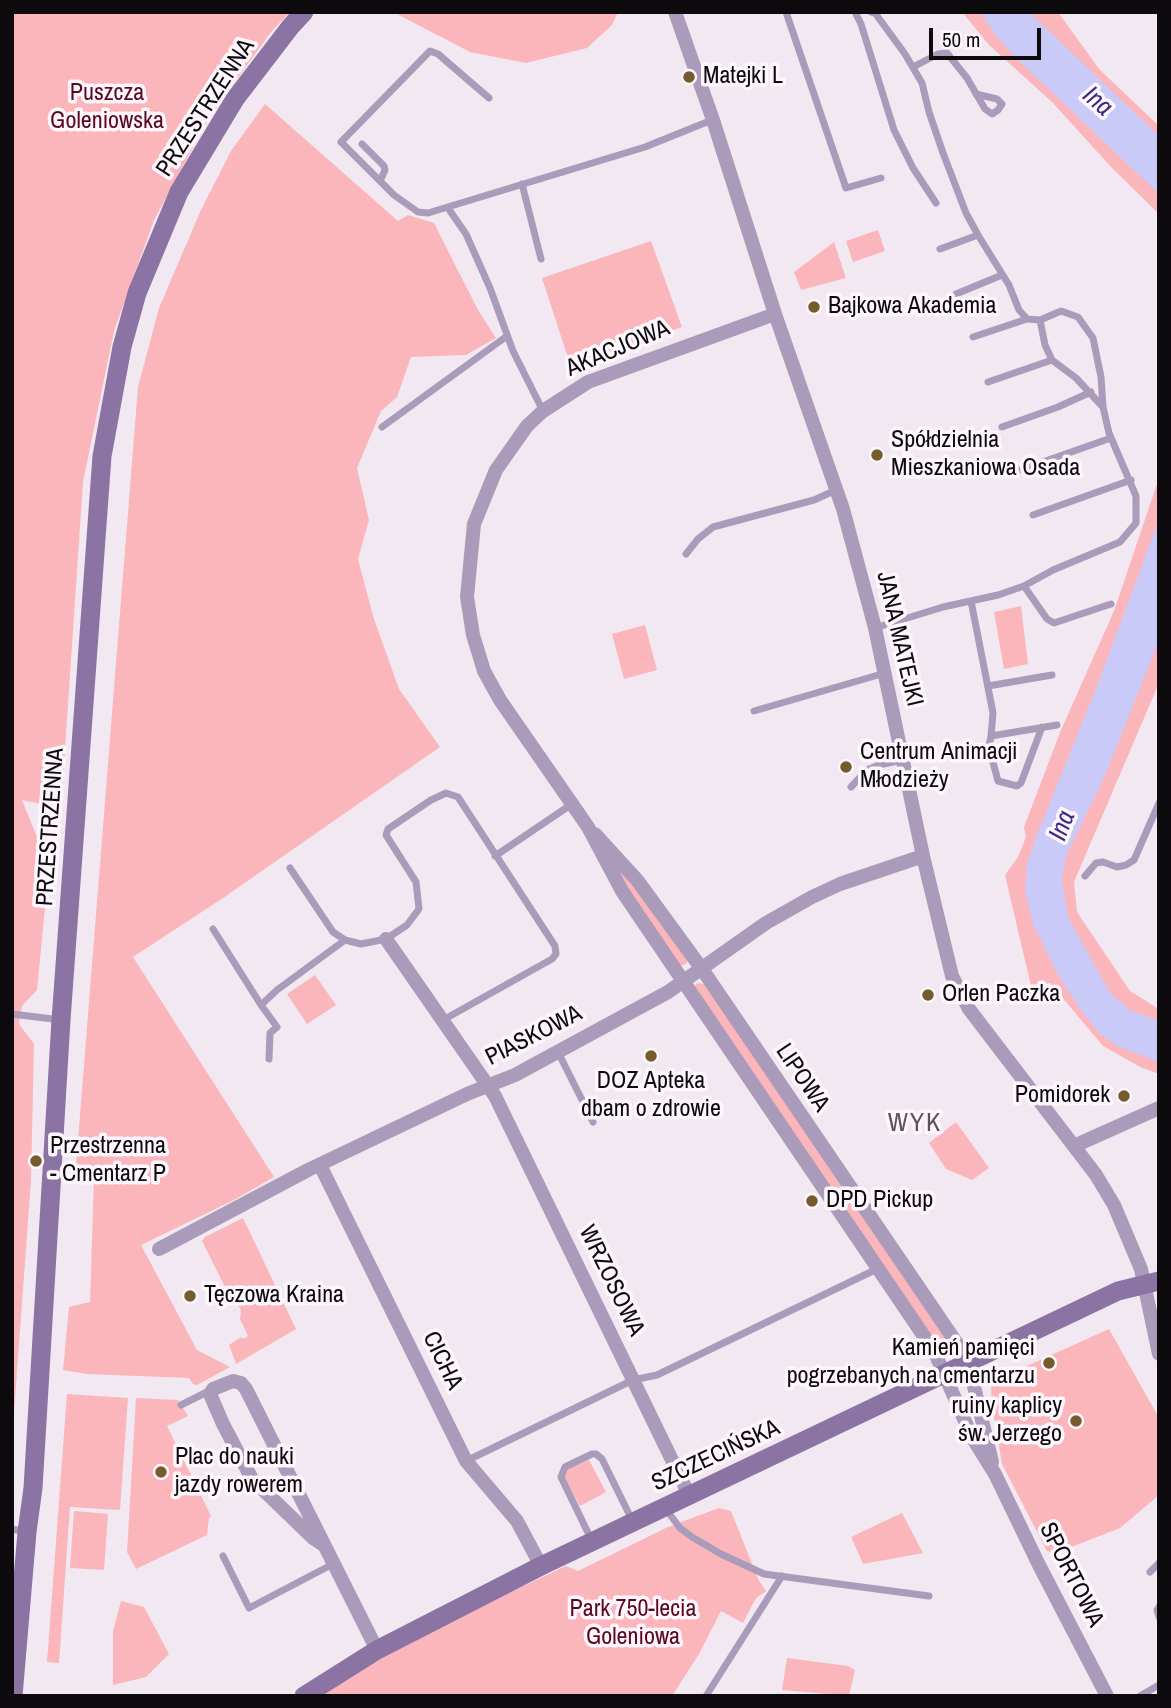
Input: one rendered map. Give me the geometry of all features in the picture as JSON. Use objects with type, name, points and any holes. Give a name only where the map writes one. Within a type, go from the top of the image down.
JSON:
[{"type":"street","name":"PRZESTRZENNA","points":[[13,1696],[20,1531],[33,1488],[61,1020],[102,456],[122,347],[137,293],[179,192],[235,99],[304,12]]},
{"type":"street","name":"JANA MATEJKI","points":[[675,12],[836,489],[875,628],[923,856],[952,976],[957,989],[976,1018],[1074,1146],[1114,1205],[1135,1253],[1152,1282],[1159,1354]]},
{"type":"street","name":"AKACJOWA","points":[[572,804],[500,700],[484,671],[473,635],[467,597],[474,524],[484,496],[496,470],[527,426],[543,411],[588,382],[775,314]]},
{"type":"street","name":"LIPOWA","points":[[572,804],[588,827],[622,891],[934,1351],[944,1374]]},
{"type":"street","name":"LIPOWA","points":[[588,827],[637,880],[702,970],[925,1296],[967,1363]]},
{"type":"street","name":"PIASKOWA","points":[[159,1249],[320,1165],[558,1052],[683,983],[766,923],[812,897],[840,884],[923,856]]},
{"type":"street","name":"WRZOSOWA","points":[[386,939],[474,1068],[489,1085],[690,1497]]},
{"type":"street","points":[[1074,1146],[1159,1108]]},
{"type":"street","name":"CICHA","points":[[320,1165],[466,1461],[517,1521],[541,1566]]},
{"type":"street","name":"SZCZECIŃSKA","points":[[304,1696],[377,1650],[541,1566],[1118,1291],[1152,1282]]},
{"type":"street","name":"SPORTOWA","points":[[967,1363],[995,1474]]},
{"type":"street","name":"SPORTOWA","points":[[944,1374],[972,1437],[995,1474],[1107,1696]]},
{"type":"street","points":[[325,1545],[313,1538],[252,1479],[223,1424],[210,1394],[213,1389],[233,1381],[246,1388],[325,1545],[377,1650]]},
{"type":"lane","points":[[855,12],[894,130],[913,168],[936,203]]},
{"type":"lane","points":[[789,13],[846,188],[881,178]]},
{"type":"lane","points":[[874,13],[922,83],[929,112],[966,213],[1009,285],[1019,310],[1027,319]]},
{"type":"lane","points":[[489,98],[434,52],[425,53],[341,142],[394,195],[418,212],[428,213],[645,147],[713,120]]},
{"type":"lane","points":[[913,67],[938,54],[947,53],[976,94]]},
{"type":"lane","points":[[362,144],[384,166],[380,181]]},
{"type":"lane","points":[[522,184],[541,259]]},
{"type":"lane","points":[[448,208],[466,234],[490,288],[507,336],[543,411]]},
{"type":"lane","points":[[940,249],[978,235]]},
{"type":"lane","points":[[956,294],[1002,275]]},
{"type":"lane","points":[[875,628],[943,607],[998,596],[1024,586],[1053,570],[1120,542],[1136,523],[1136,496],[1111,438],[1103,407],[1101,377],[1093,338],[1078,317],[1061,311],[1040,320],[1027,319],[973,337]]},
{"type":"lane","points":[[1040,320],[1045,345],[1052,360],[1091,392],[1103,407]]},
{"type":"lane","points":[[382,427],[507,336]]},
{"type":"lane","points":[[988,382],[1052,360]]},
{"type":"lane","points":[[1002,426],[1058,407],[1091,392]]},
{"type":"lane","points":[[1017,471],[1111,438]]},
{"type":"lane","points":[[1033,515],[1131,480]]},
{"type":"lane","points":[[686,554],[698,539],[713,527],[814,500],[836,489]]},
{"type":"lane","points":[[1024,586],[1047,619],[1055,623],[1111,604]]},
{"type":"lane","points":[[971,601],[993,713],[989,747],[998,781],[1017,786],[1021,783],[1042,727]]},
{"type":"lane","points":[[754,711],[884,673]]},
{"type":"lane","points":[[988,685],[1052,675]]},
{"type":"lane","points":[[991,736],[1057,725]]},
{"type":"lane","points":[[851,787],[867,770],[902,760]]},
{"type":"lane","points":[[290,868],[333,932],[345,940],[361,944],[386,939],[407,925],[419,909],[416,882],[386,835],[388,829],[446,793],[458,797],[555,946],[556,954],[552,959],[443,1020]]},
{"type":"lane","points":[[1085,876],[1096,863],[1102,862],[1116,867],[1134,860],[1159,803]]},
{"type":"lane","points":[[495,856],[572,804]]},
{"type":"lane","points":[[213,929],[276,1027],[270,1033],[270,1059]]},
{"type":"lane","points":[[261,1005],[345,940]]},
{"type":"lane","points":[[12,1014],[61,1020]]},
{"type":"lane","points":[[558,1052],[593,1122]]},
{"type":"lane","points":[[466,1461],[634,1380],[657,1375],[878,1268]]},
{"type":"lane","points":[[181,1405],[213,1389]]},
{"type":"lane","points":[[593,1542],[561,1477],[565,1467],[592,1454],[602,1459],[633,1523]]},
{"type":"lane","points":[[665,1508],[680,1528],[721,1554],[764,1574],[929,1596]]},
{"type":"lane","points":[[223,1556],[249,1608],[334,1563]]},
{"type":"lane","points":[[1150,1572],[1159,1563]]},
{"type":"lane","points":[[708,1696],[782,1576]]},
{"type":"lane","points":[[1159,1606],[1159,1617]]},
{"type":"lane","points":[[1140,1696],[1159,1685]]},
{"type":"green space","name":"Puszcza Goleniowska","points":[[12,12],[290,12],[271,32],[209,118],[154,220],[114,331],[83,482],[61,808],[22,800],[49,867],[37,990],[22,1006],[19,1024],[34,1044],[31,1180],[12,1440]]},
{"type":"green space","points":[[393,12],[618,12],[612,25],[587,48],[526,63],[470,52]]},
{"type":"green space","points":[[962,12],[1058,12],[1099,69],[1159,126],[1159,214],[1111,167],[1052,102],[989,45]]},
{"type":"green space","points":[[265,104],[398,221],[408,215],[434,223],[478,310],[496,338],[466,355],[411,357],[397,397],[381,411],[357,468],[369,520],[358,559],[373,616],[399,689],[440,747],[223,898],[133,957],[274,1177],[234,1200],[141,1245],[197,1350],[230,1367],[197,1385],[189,1378],[87,1374],[63,1370],[69,1307],[90,1302],[94,1178],[75,1178],[138,387],[159,308],[201,210],[231,151]]},
{"type":"green space","points":[[878,230],[885,251],[853,262],[846,241]]},
{"type":"green space","points":[[651,241],[682,327],[571,367],[542,278]]},
{"type":"green space","points":[[834,242],[846,278],[801,290],[794,272]]},
{"type":"green space","points":[[1159,478],[1159,683],[1074,882],[1077,912],[1130,991],[1159,1009],[1159,1074],[1140,1067],[1103,1046],[1050,983],[1031,986],[1005,875],[1018,857],[1026,837],[1024,827],[1061,730],[1114,611]]},
{"type":"green space","points":[[1021,606],[1028,664],[1004,669],[994,612]]},
{"type":"green space","points":[[645,625],[657,670],[624,679],[612,634]]},
{"type":"green space","points":[[616,861],[688,960],[686,964],[680,966],[611,867]]},
{"type":"green space","points":[[315,975],[336,1005],[307,1024],[287,994]]},
{"type":"green space","points":[[697,983],[705,984],[951,1342],[937,1349],[694,988]]},
{"type":"green space","points":[[956,1122],[989,1168],[972,1180],[946,1169],[929,1143]]},
{"type":"green space","points":[[243,1218],[296,1329],[236,1364],[229,1345],[248,1336],[231,1288],[224,1285],[202,1241]]},
{"type":"green space","points":[[1109,1329],[1159,1418],[1159,1495],[1120,1528],[1056,1553],[1047,1551],[1002,1464],[991,1385],[998,1379]]},
{"type":"green space","points":[[67,1394],[128,1398],[120,1510],[70,1507],[59,1663],[47,1662]]},
{"type":"green space","name":"Plac do nauki jazdy rowerem","points":[[136,1398],[178,1400],[188,1416],[167,1426],[211,1516],[207,1535],[136,1569],[127,1552]]},
{"type":"green space","points":[[589,1460],[606,1492],[580,1506],[564,1477],[568,1469]]},
{"type":"green space","name":"Park 750-lecia Goleniowa","points":[[719,1508],[731,1511],[758,1579],[766,1591],[756,1598],[743,1623],[721,1611],[699,1654],[672,1696],[314,1696],[371,1658],[566,1566],[578,1571],[668,1527]]},
{"type":"green space","points":[[74,1511],[108,1514],[104,1570],[70,1568]]},
{"type":"green space","points":[[902,1513],[923,1553],[863,1564],[851,1537]]},
{"type":"green space","points":[[121,1601],[144,1607],[169,1654],[146,1677],[113,1685],[113,1631]]},
{"type":"green space","points":[[787,1658],[848,1666],[855,1670],[849,1696],[782,1690]]},
{"type":"water","name":"Ina","points":[[981,12],[1029,12],[1159,136],[1159,194],[1015,57],[993,32]]},
{"type":"water","name":"Ina","points":[[1159,520],[1159,640],[1104,778],[1066,856],[1062,880],[1068,917],[1110,993],[1130,1010],[1159,1021],[1159,1062],[1117,1046],[1099,1033],[1080,1009],[1058,975],[1033,924],[1025,890],[1027,863],[1038,832],[1094,694]]},
{"type":"place","name":"Matejki L","points":[[689,77]]},
{"type":"place","name":"Bajkowa Akademia","points":[[814,307]]},
{"type":"place","name":"Spółdzielnia Mieszkaniowa Osada","points":[[877,455]]},
{"type":"place","name":"Centrum Animacji Młodzieży","points":[[846,767]]},
{"type":"place","name":"Orlen Paczka","points":[[928,995]]},
{"type":"place","name":"DOZ Apteka dbam o zdrowie","points":[[651,1056]]},
{"type":"place","name":"Pomidorek","points":[[1124,1096]]},
{"type":"place","name":"Przestrzenna - Cmentarz P","points":[[36,1161]]},
{"type":"place","name":"DPD Pickup","points":[[812,1201]]},
{"type":"place","name":"Tęczowa Kraina","points":[[190,1296]]},
{"type":"place","name":"Kamień pamięci pogrzebanych na cmentarzu","points":[[1049,1363]]},
{"type":"place","name":"ruiny kaplicy św. Jerzego","points":[[1076,1421]]},
{"type":"place","name":"Plac do nauki jazdy rowerem","points":[[161,1472]]},
{"type":"district","name":"WYK","points":[[915,1124]]}]
